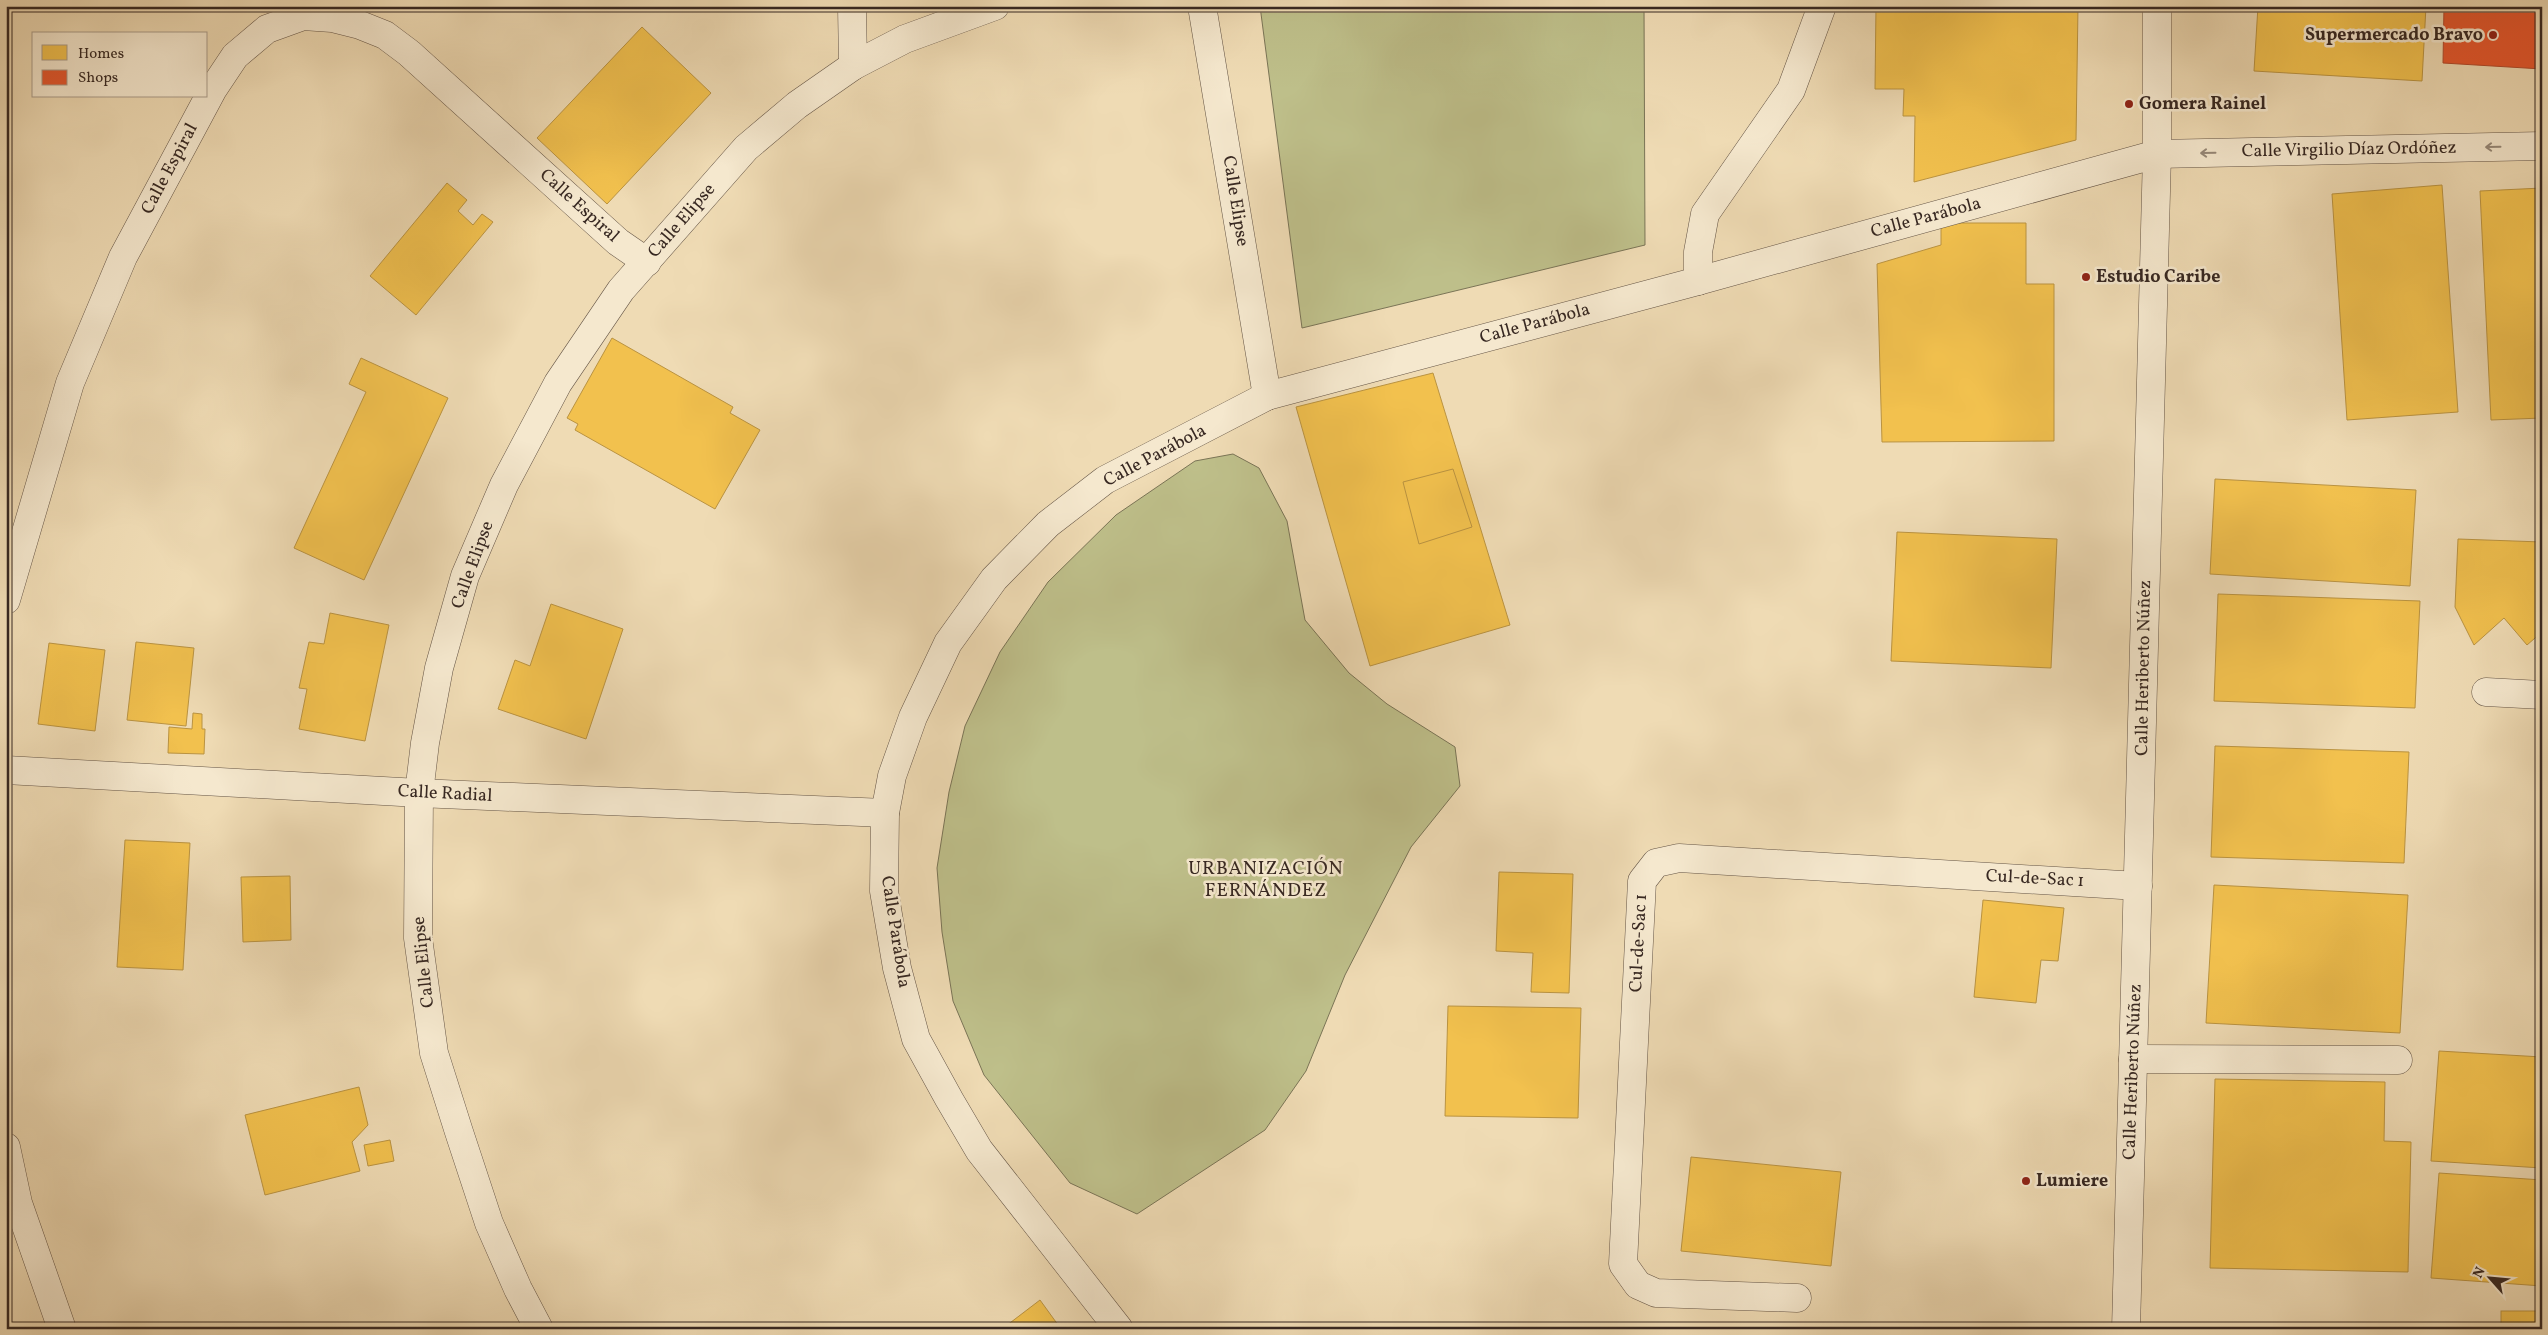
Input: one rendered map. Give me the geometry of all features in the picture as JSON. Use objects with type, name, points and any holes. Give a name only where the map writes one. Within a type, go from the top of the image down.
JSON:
[{"type":"street","points":[[852,6],[853,66]]},
{"type":"street","name":"Calle Elipse","points":[[539,1329],[518,1289],[489,1223],[434,1053],[418,938],[420,793],[425,743],[439,668],[469,567],[504,485],[558,383],[621,290],[746,148],[797,105],[853,66],[905,39],[995,6]]},
{"type":"street","name":"Calle Elipse","points":[[1202,6],[1267,396]]},
{"type":"street","points":[[1698,281],[1698,252],[1705,214],[1791,90],[1822,6]]},
{"type":"street","name":"Calle Heriberto Núñez","points":[[2126,1329],[2157,154],[2157,6]]},
{"type":"street","name":"Calle Espiral","points":[[6,600],[70,383],[123,257],[213,89],[235,56],[268,29],[303,16],[346,20],[386,35],[409,53],[618,242],[647,262]]},
{"type":"street","name":"Calle Virgilio Díaz Ordóñez","points":[[2157,154],[2542,146]]},
{"type":"street","name":"Calle Parábola","points":[[1119,1329],[979,1150],[916,1039],[898,968],[884,891],[885,814],[892,776],[913,717],[948,643],[994,580],[1048,524],[1105,480],[1267,396],[1698,281],[2157,154]]},
{"type":"street","points":[[2486,692],[2542,695]]},
{"type":"street","name":"Calle Radial","points":[[6,770],[420,793],[885,814]]},
{"type":"street","name":"Cul-de-Sac 1","points":[[1797,1298],[1656,1293],[1638,1285],[1623,1264],[1642,881],[1656,863],[1678,858],[2138,886]]},
{"type":"street","points":[[2133,1059],[2398,1060]]},
{"type":"street","points":[[6,1146],[18,1203],[62,1329]]},
{"type":"green space","points":[[1260,6],[1644,6],[1645,245],[1302,328]]},
{"type":"green space","points":[[1233,454],[1259,468],[1287,521],[1305,620],[1349,673],[1387,704],[1455,747],[1460,786],[1411,847],[1345,975],[1306,1071],[1265,1130],[1137,1214],[1070,1183],[984,1075],[953,1001],[942,932],[937,868],[949,792],[965,726],[1000,652],[1048,582],[1116,515],[1195,461]]},
{"type":"building: Homes","points":[[1876,6],[2078,6],[2076,140],[1914,182],[1915,116],[1903,116],[1904,89],[1875,89]]},
{"type":"building: Homes","points":[[2258,6],[2426,6],[2422,81],[2254,71]]},
{"type":"building: Homes","points":[[642,27],[711,93],[607,204],[537,138]]},
{"type":"building: Homes","points":[[447,183],[467,200],[458,211],[473,225],[482,214],[493,222],[416,315],[370,276]]},
{"type":"building: Homes","points":[[2442,185],[2458,412],[2347,420],[2332,194]]},
{"type":"building: Homes","points":[[2542,188],[2542,418],[2491,420],[2480,191]]},
{"type":"building: Homes","points":[[1941,223],[2026,223],[2026,284],[2054,284],[2054,441],[1882,442],[1877,264],[1941,245]]},
{"type":"building: Homes","points":[[612,338],[733,407],[730,413],[760,430],[715,509],[575,430],[578,424],[567,418]]},
{"type":"building: Homes","points":[[361,358],[448,398],[364,580],[294,548],[366,392],[349,384]]},
{"type":"building: Homes","points":[[1433,373],[1510,625],[1370,666],[1296,407]]},
{"type":"building: Homes","points":[[1453,469],[1472,527],[1419,544],[1403,482]]},
{"type":"building: Homes","points":[[2215,479],[2416,490],[2410,586],[2210,574]]},
{"type":"building: Homes","points":[[1897,532],[2057,539],[2051,668],[1891,661]]},
{"type":"building: Homes","points":[[2458,539],[2542,542],[2542,632],[2527,645],[2504,618],[2474,645],[2455,607]]},
{"type":"building: Homes","points":[[2218,594],[2420,601],[2415,708],[2214,701]]},
{"type":"building: Homes","points":[[551,604],[623,629],[586,739],[498,709],[515,660],[530,666]]},
{"type":"building: Homes","points":[[330,613],[389,625],[365,741],[299,729],[307,689],[299,688],[309,642],[324,644]]},
{"type":"building: Homes","points":[[136,642],[194,648],[186,726],[127,720]]},
{"type":"building: Homes","points":[[49,643],[105,650],[95,731],[38,724]]},
{"type":"building: Homes","points":[[193,713],[202,714],[202,729],[205,729],[204,754],[168,753],[169,727],[192,729]]},
{"type":"building: Homes","points":[[2215,746],[2409,752],[2404,863],[2211,857]]},
{"type":"building: Homes","points":[[125,840],[190,843],[183,970],[117,967]]},
{"type":"building: Homes","points":[[1499,872],[1573,874],[1569,993],[1531,992],[1533,953],[1496,951]]},
{"type":"building: Homes","points":[[290,876],[291,940],[243,942],[241,877]]},
{"type":"building: Homes","points":[[2214,885],[2408,895],[2400,1033],[2206,1023]]},
{"type":"building: Homes","points":[[1983,900],[2064,908],[2058,961],[2041,960],[2036,1003],[1974,997]]},
{"type":"building: Homes","points":[[1448,1006],[1581,1008],[1578,1118],[1445,1116]]},
{"type":"building: Homes","points":[[2439,1051],[2542,1057],[2542,1168],[2431,1161]]},
{"type":"building: Homes","points":[[2215,1079],[2385,1082],[2384,1141],[2411,1142],[2408,1272],[2210,1268]]},
{"type":"building: Homes","points":[[359,1087],[368,1125],[352,1142],[360,1171],[265,1195],[245,1115]]},
{"type":"building: Homes","points":[[390,1140],[394,1161],[368,1166],[364,1145]]},
{"type":"building: Homes","points":[[1691,1157],[1841,1172],[1831,1266],[1681,1251]]},
{"type":"building: Homes","points":[[2439,1173],[2542,1180],[2542,1286],[2431,1278]]},
{"type":"building: Homes","points":[[1040,1300],[1061,1329],[1002,1329]]},
{"type":"building: Homes","points":[[2501,1311],[2542,1311],[2542,1329],[2501,1329]]},
{"type":"building: Shops","name":"Supermercado Bravo","points":[[2444,6],[2542,6],[2542,69],[2443,63]]},
{"type":"place","name":"Supermercado Bravo","points":[[2493,35]]},
{"type":"place","name":"Gomera Rainel","points":[[2129,104]]},
{"type":"place","name":"Estudio Caribe","points":[[2086,277]]},
{"type":"place","name":"Lumiere","points":[[2026,1181]]},
{"type":"district","name":"URBANIZACIÓN FERNÁNDEZ","points":[[1266,880]]}]
